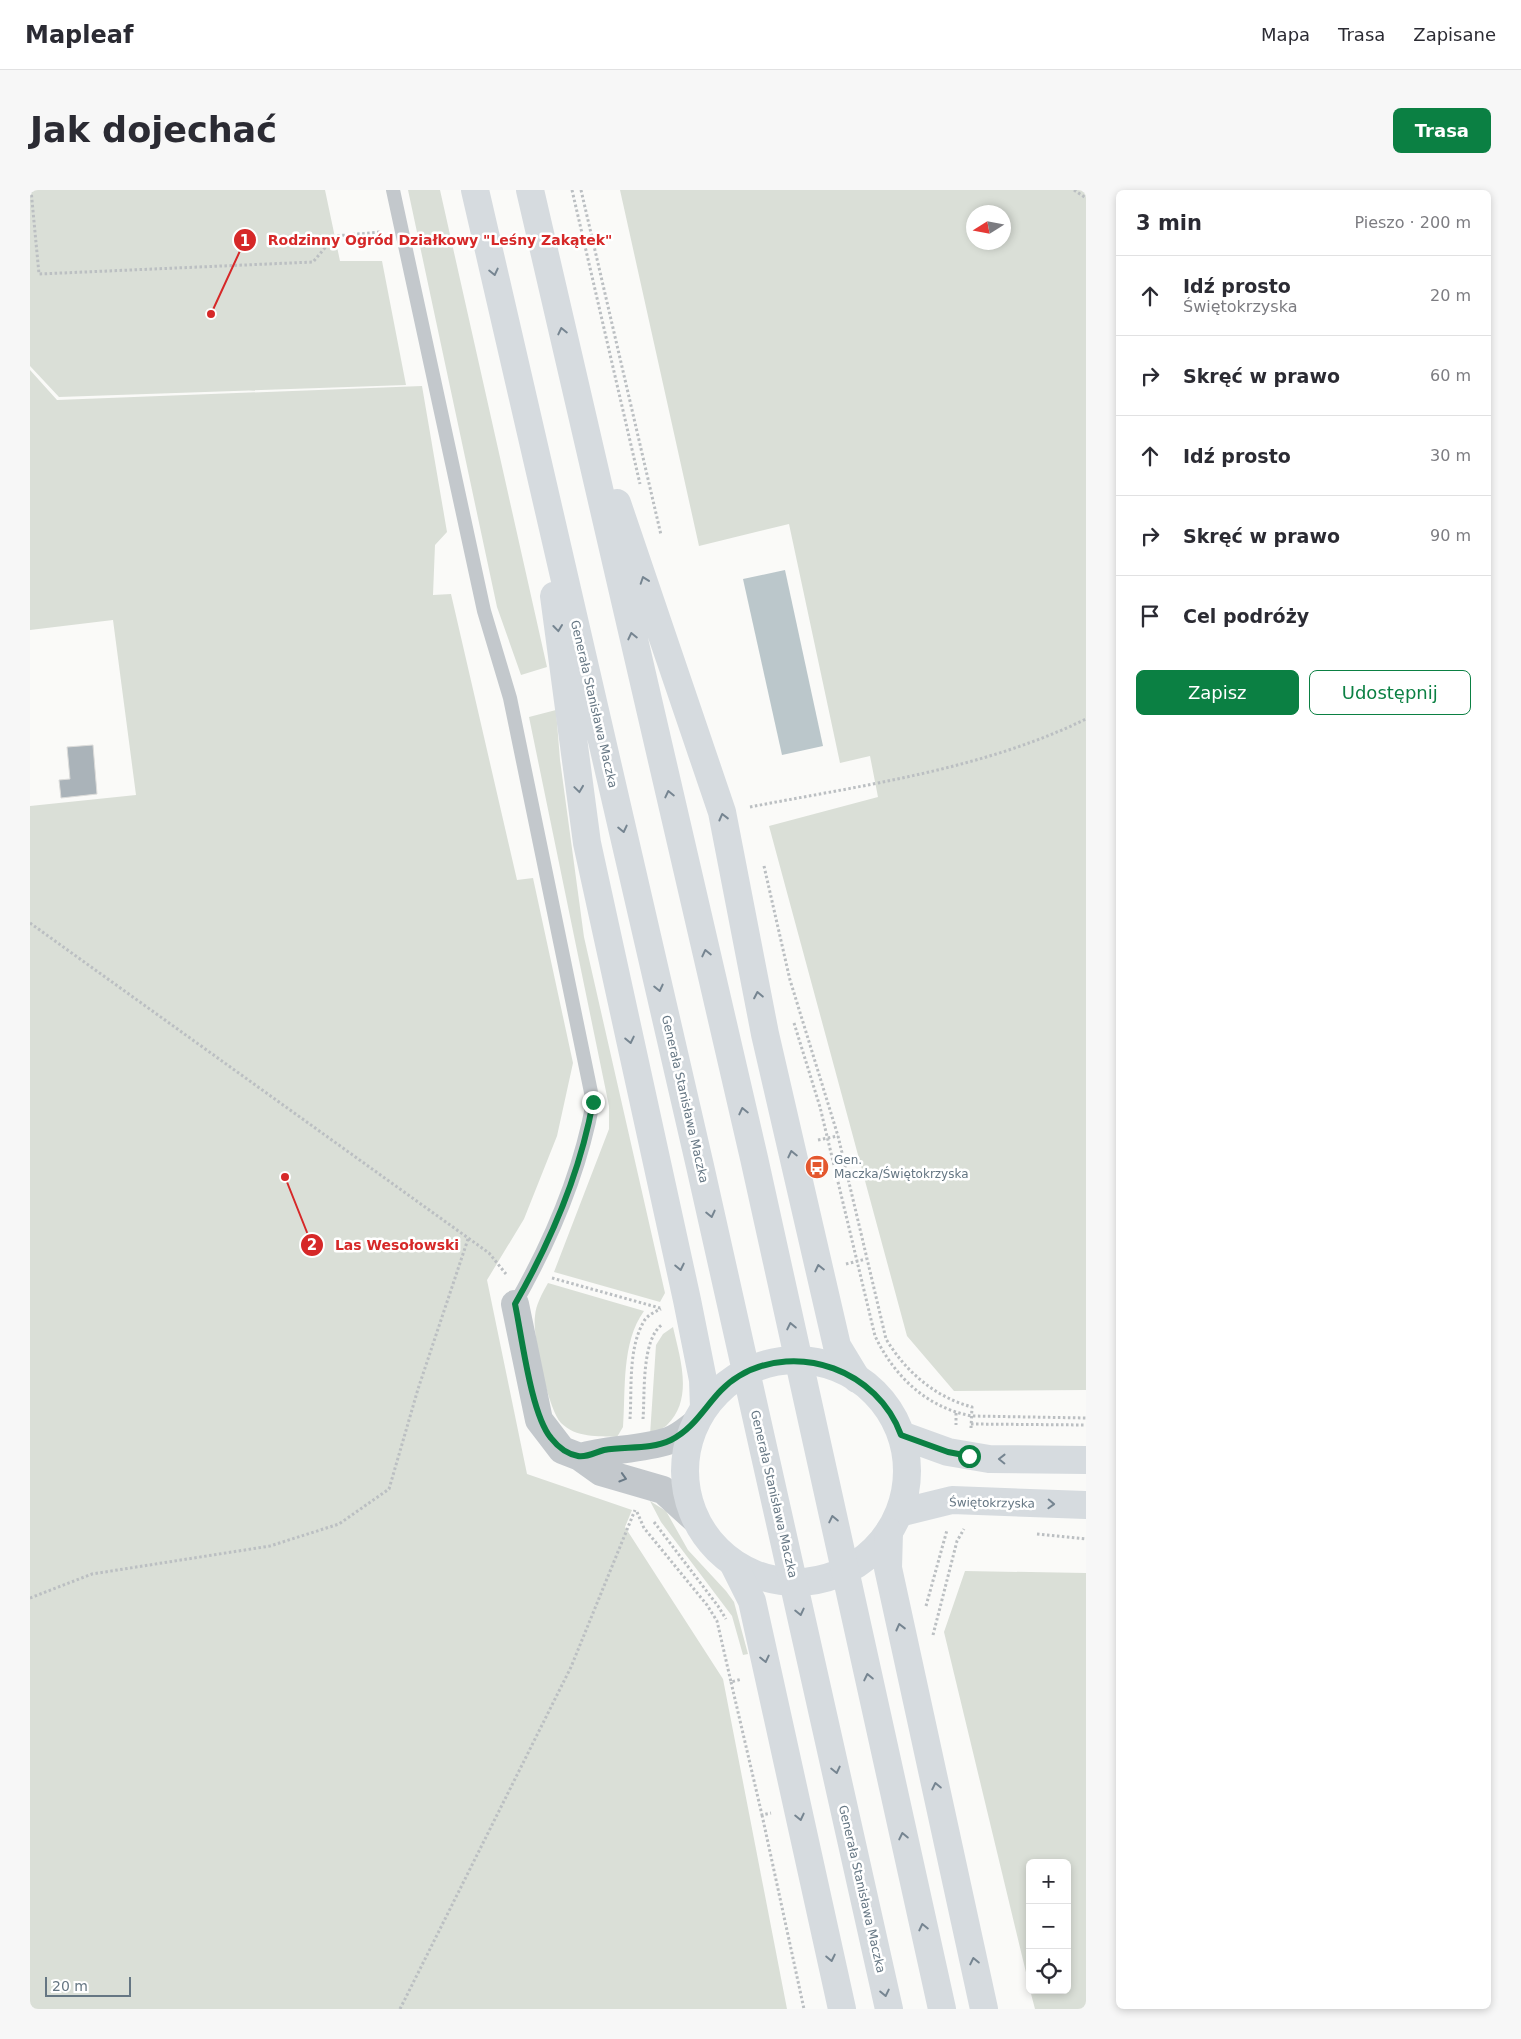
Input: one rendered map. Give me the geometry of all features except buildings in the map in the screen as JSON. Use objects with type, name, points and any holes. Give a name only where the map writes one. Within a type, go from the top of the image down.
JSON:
[{"type":"main road","name":"Generała Stanisława Maczka","points":[[475,190],[700,1166],[889,2009]]},
{"type":"main road","points":[[530,190],[572,379],[754,1158],[942,2009]]},
{"type":"main road","points":[[572,379],[652,601],[722,812],[765,1034],[837,1346],[857,1379]]},
{"type":"main road","points":[[534,440],[587,843],[703,1380],[700,1416]]},
{"type":"main road","points":[[894,1523],[879,1545],[858,1564],[817,1581],[795,1583],[764,1578],[733,1563],[710,1542],[695,1519],[686,1491],[687,1449],[700,1416],[718,1392],[740,1376],[771,1363],[793,1360],[816,1362],[835,1368],[857,1379],[883,1402],[897,1423],[901,1435],[906,1471],[904,1496],[894,1523],[888,1568],[984,2009]]},
{"type":"main road","points":[[901,1435],[948,1452],[989,1459],[1086,1460]]},
{"type":"main road","name":"Świętokrzyska","points":[[894,1523],[952,1500],[1086,1505]]},
{"type":"main road","points":[[733,1563],[752,1601],[842,2009]]},
{"type":"street","points":[[515,1304],[539,1420],[562,1450],[580,1457],[601,1472],[663,1490],[695,1519]]},
{"type":"street","points":[[580,1457],[605,1450],[641,1448],[670,1440],[700,1416]]},
{"type":"lane","points":[[393,190],[484,611],[510,698],[593,1102],[588,1130],[551,1238],[515,1304]]},
{"type":"path","points":[[31,190],[39,274],[313,262],[334,236],[402,230]]},
{"type":"path","points":[[1074,190],[1086,198]]},
{"type":"path","points":[[722,812],[926,773],[1022,746],[1086,719]]},
{"type":"path","points":[[30,923],[489,1253],[500,1264],[508,1278],[515,1304]]},
{"type":"path","points":[[820,1106],[875,1336],[890,1363],[931,1403],[956,1413],[972,1416],[1086,1418]]},
{"type":"path","points":[[811,1141],[838,1136]]},
{"type":"path","points":[[30,1598],[92,1574],[270,1546],[338,1524],[389,1489],[418,1389],[468,1239]]},
{"type":"path","points":[[533,1273],[663,1308]]},
{"type":"path","points":[[971,1424],[1086,1425]]},
{"type":"path","points":[[400,2009],[571,1666],[636,1509]]},
{"type":"path","points":[[762,1816],[804,2009]]},
{"type":"shaded area","points":[[30,190],[325,190],[340,261],[382,261],[406,385],[59,397],[30,366]]},
{"type":"shaded area","points":[[408,190],[440,190],[547,667],[521,675],[497,607]]},
{"type":"shaded area","points":[[620,190],[1086,190],[1086,1390],[954,1391],[907,1336],[769,826],[878,797],[870,756],[840,763],[789,524],[699,546]]},
{"type":"shaded area","points":[[30,370],[57,400],[422,386],[447,532],[435,545],[433,595],[451,594],[517,880],[533,878],[573,1063],[557,1136],[524,1219],[487,1280],[527,1474],[632,1510],[625,1527],[723,1679],[787,2009],[30,2009],[30,806],[136,795],[113,620],[30,630]]},
{"type":"shaded area","points":[[785,570],[823,746],[782,755],[743,579]]},
{"type":"shaded area","points":[[556,710],[560,760],[584,937],[665,1293],[660,1302],[554,1272],[609,1129],[609,1106],[529,717]]},
{"type":"shaded area","points":[[548,1283],[644,1311],[631,1337],[626,1367],[623,1427],[617,1437],[580,1434],[567,1428],[556,1415],[546,1388],[538,1355],[535,1325],[537,1307]]},
{"type":"shaded area","points":[[673,1327],[679,1352],[683,1391],[675,1415],[667,1425],[650,1435],[656,1345],[663,1334]]},
{"type":"shaded area","points":[[650,1501],[666,1511],[688,1550],[734,1602],[748,1654],[743,1655],[732,1616],[661,1522]]},
{"type":"shaded area","points":[[965,1571],[1086,1573],[1086,2009],[1035,2009],[1031,1994],[1071,1994],[1071,1859],[1026,1859],[1026,1972],[944,1632]]},
{"type":"place","name":"Rodzinny Ogród Działkowy \"Leśny Zakątek\"","points":[[211,314]]},
{"type":"place","name":"Gen. Maczka/Świętokrzyska","points":[[817,1167]]},
{"type":"place","name":"Las Wesołowski","points":[[285,1177]]},
{"type":"route","points":[[593,1102],[588,1130],[551,1238],[515,1304],[539,1420],[562,1450],[580,1457],[605,1450],[641,1448],[670,1440],[695,1424],[704,1408],[718,1392],[740,1376],[771,1363],[793,1360],[816,1362],[835,1368],[857,1379],[883,1402],[897,1423],[901,1435],[948,1452],[969,1456]]}]
